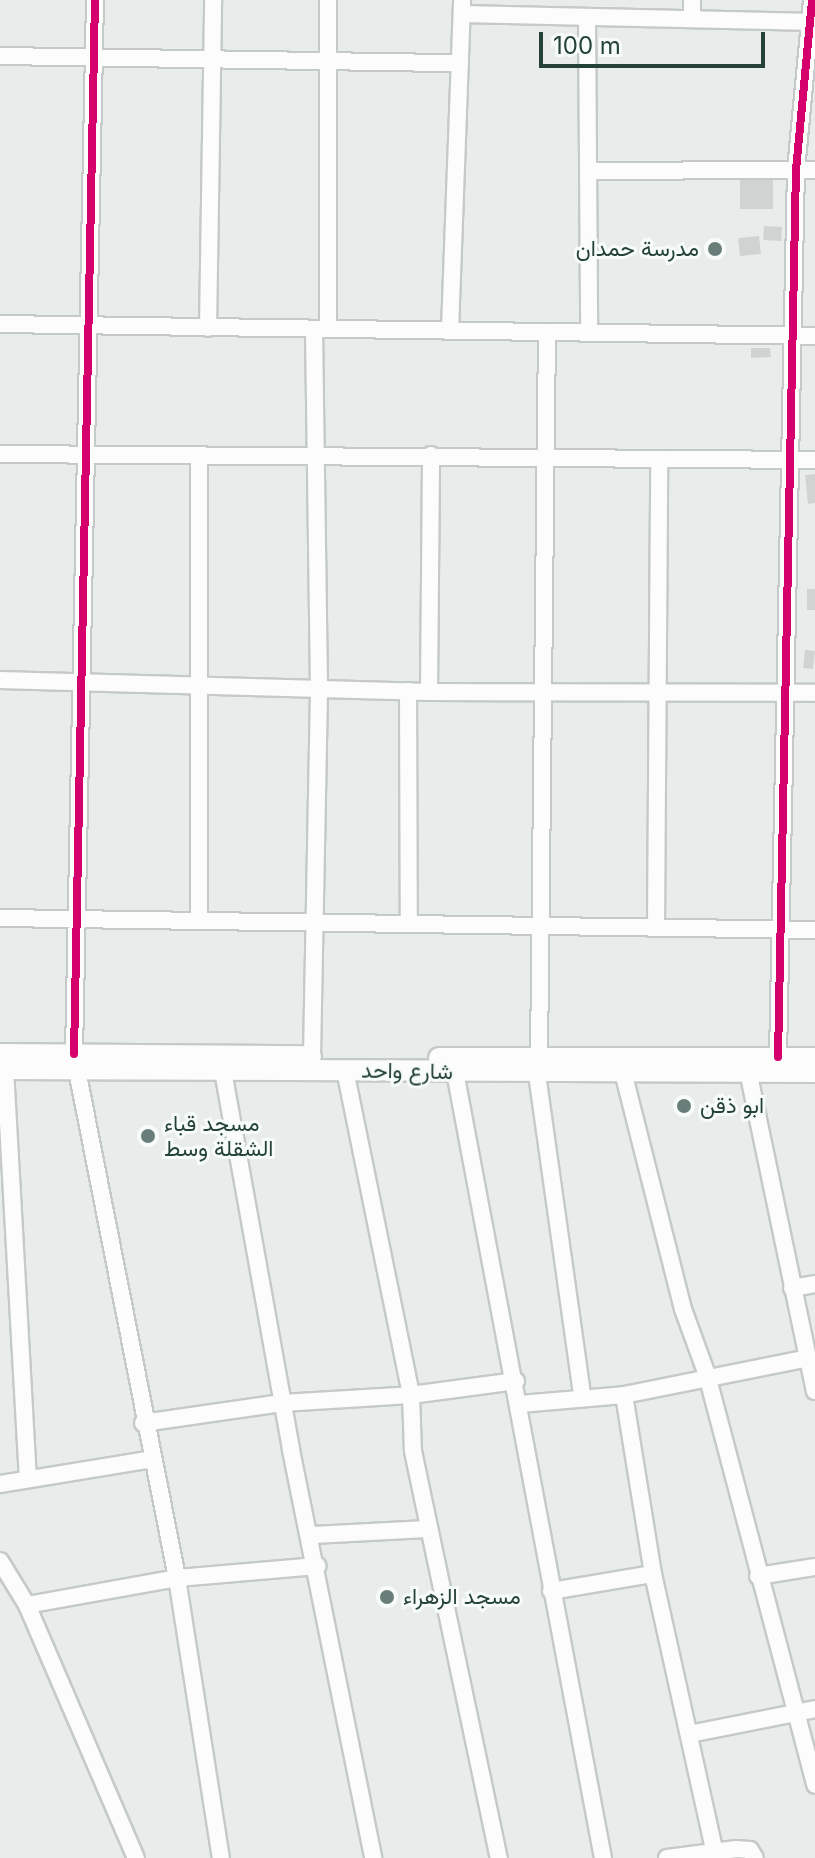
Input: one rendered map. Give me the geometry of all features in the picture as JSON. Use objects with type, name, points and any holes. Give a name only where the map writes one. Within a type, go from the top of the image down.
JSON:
[{"type":"street","points":[[95,0],[76,1062],[143,1423],[177,1578],[221,1858]]},
{"type":"street","points":[[208,328],[213,0]]},
{"type":"street","points":[[312,1056],[319,687],[314,456],[321,329],[328,0]]},
{"type":"street","points":[[692,0],[692,18]]},
{"type":"street","points":[[778,1057],[789,693],[796,170],[812,0]]},
{"type":"street","points":[[450,330],[462,7],[587,17],[812,22]]},
{"type":"street","points":[[587,17],[589,331]]},
{"type":"street","points":[[0,56],[214,56],[460,63]]},
{"type":"street","points":[[589,171],[815,170]]},
{"type":"street","points":[[0,324],[815,336]]},
{"type":"street","points":[[547,332],[538,1066],[582,1395]]},
{"type":"street","points":[[0,454],[815,460]]},
{"type":"street","points":[[429,692],[431,455]]},
{"type":"street","points":[[199,456],[199,918]]},
{"type":"street","points":[[656,927],[659,459]]},
{"type":"street","points":[[0,680],[429,692],[657,690],[815,693]]},
{"type":"street","points":[[408,691],[409,922]]},
{"type":"street","points":[[0,918],[199,918],[815,930]]},
{"type":"street","name":"شارع واحد","points":[[2,1064],[312,1056],[623,1072],[669,1064],[748,1071],[815,1072]]},
{"type":"street","name":"شارع واحد","points":[[176,1061],[223,1071],[455,1072],[538,1066],[815,1058]]},
{"type":"street","points":[[2,1064],[28,1479]]},
{"type":"street","points":[[345,1070],[411,1395],[413,1451],[428,1529],[499,1858]]},
{"type":"street","points":[[223,1071],[282,1403],[312,1535],[373,1858]]},
{"type":"street","points":[[748,1071],[815,1391]]},
{"type":"street","points":[[455,1072],[516,1381],[551,1591],[603,1858]]},
{"type":"street","points":[[623,1072],[683,1309],[707,1375],[815,1785]]},
{"type":"street","points":[[792,1288],[815,1284]]},
{"type":"street","points":[[520,1404],[582,1395],[624,1395],[707,1375],[809,1358]]},
{"type":"street","points":[[143,1423],[282,1403],[411,1395],[516,1381]]},
{"type":"street","points":[[624,1395],[653,1574],[714,1849]]},
{"type":"street","points":[[0,1484],[152,1459]]},
{"type":"street","points":[[312,1535],[428,1529]]},
{"type":"street","points":[[0,1561],[6,1583],[27,1605],[136,1858]]},
{"type":"street","points":[[27,1605],[177,1578],[317,1566]]},
{"type":"street","points":[[758,1576],[815,1567]]},
{"type":"street","points":[[551,1591],[653,1574]]},
{"type":"street","points":[[689,1734],[815,1709]]},
{"type":"street","points":[[667,1858],[714,1849],[750,1850],[755,1858]]},
{"type":"building","points":[[740,177],[773,177],[773,209],[740,209]]},
{"type":"building","points":[[764,226],[782,227],[781,241],[763,240]]},
{"type":"building","points":[[759,236],[761,254],[740,256],[738,238]]},
{"type":"building","points":[[751,348],[770,348],[771,357],[751,358]]},
{"type":"building","points":[[815,474],[815,503],[808,504],[805,475]]},
{"type":"building","points":[[807,589],[815,589],[815,610],[807,610]]},
{"type":"building","points":[[805,650],[815,651],[813,669],[803,668]]},
{"type":"cycle path","points":[[74,1054],[95,0]]},
{"type":"cycle path","points":[[778,1057],[796,170],[812,0]]},
{"type":"place","name":"مدرسة حمدان","points":[[715,249]]},
{"type":"place","name":"ابو ذقن","points":[[684,1106]]},
{"type":"place","name":"مسجد قباء الشقلة وسط","points":[[148,1136]]},
{"type":"place","name":"مسجد الزهراء","points":[[387,1597]]}]
